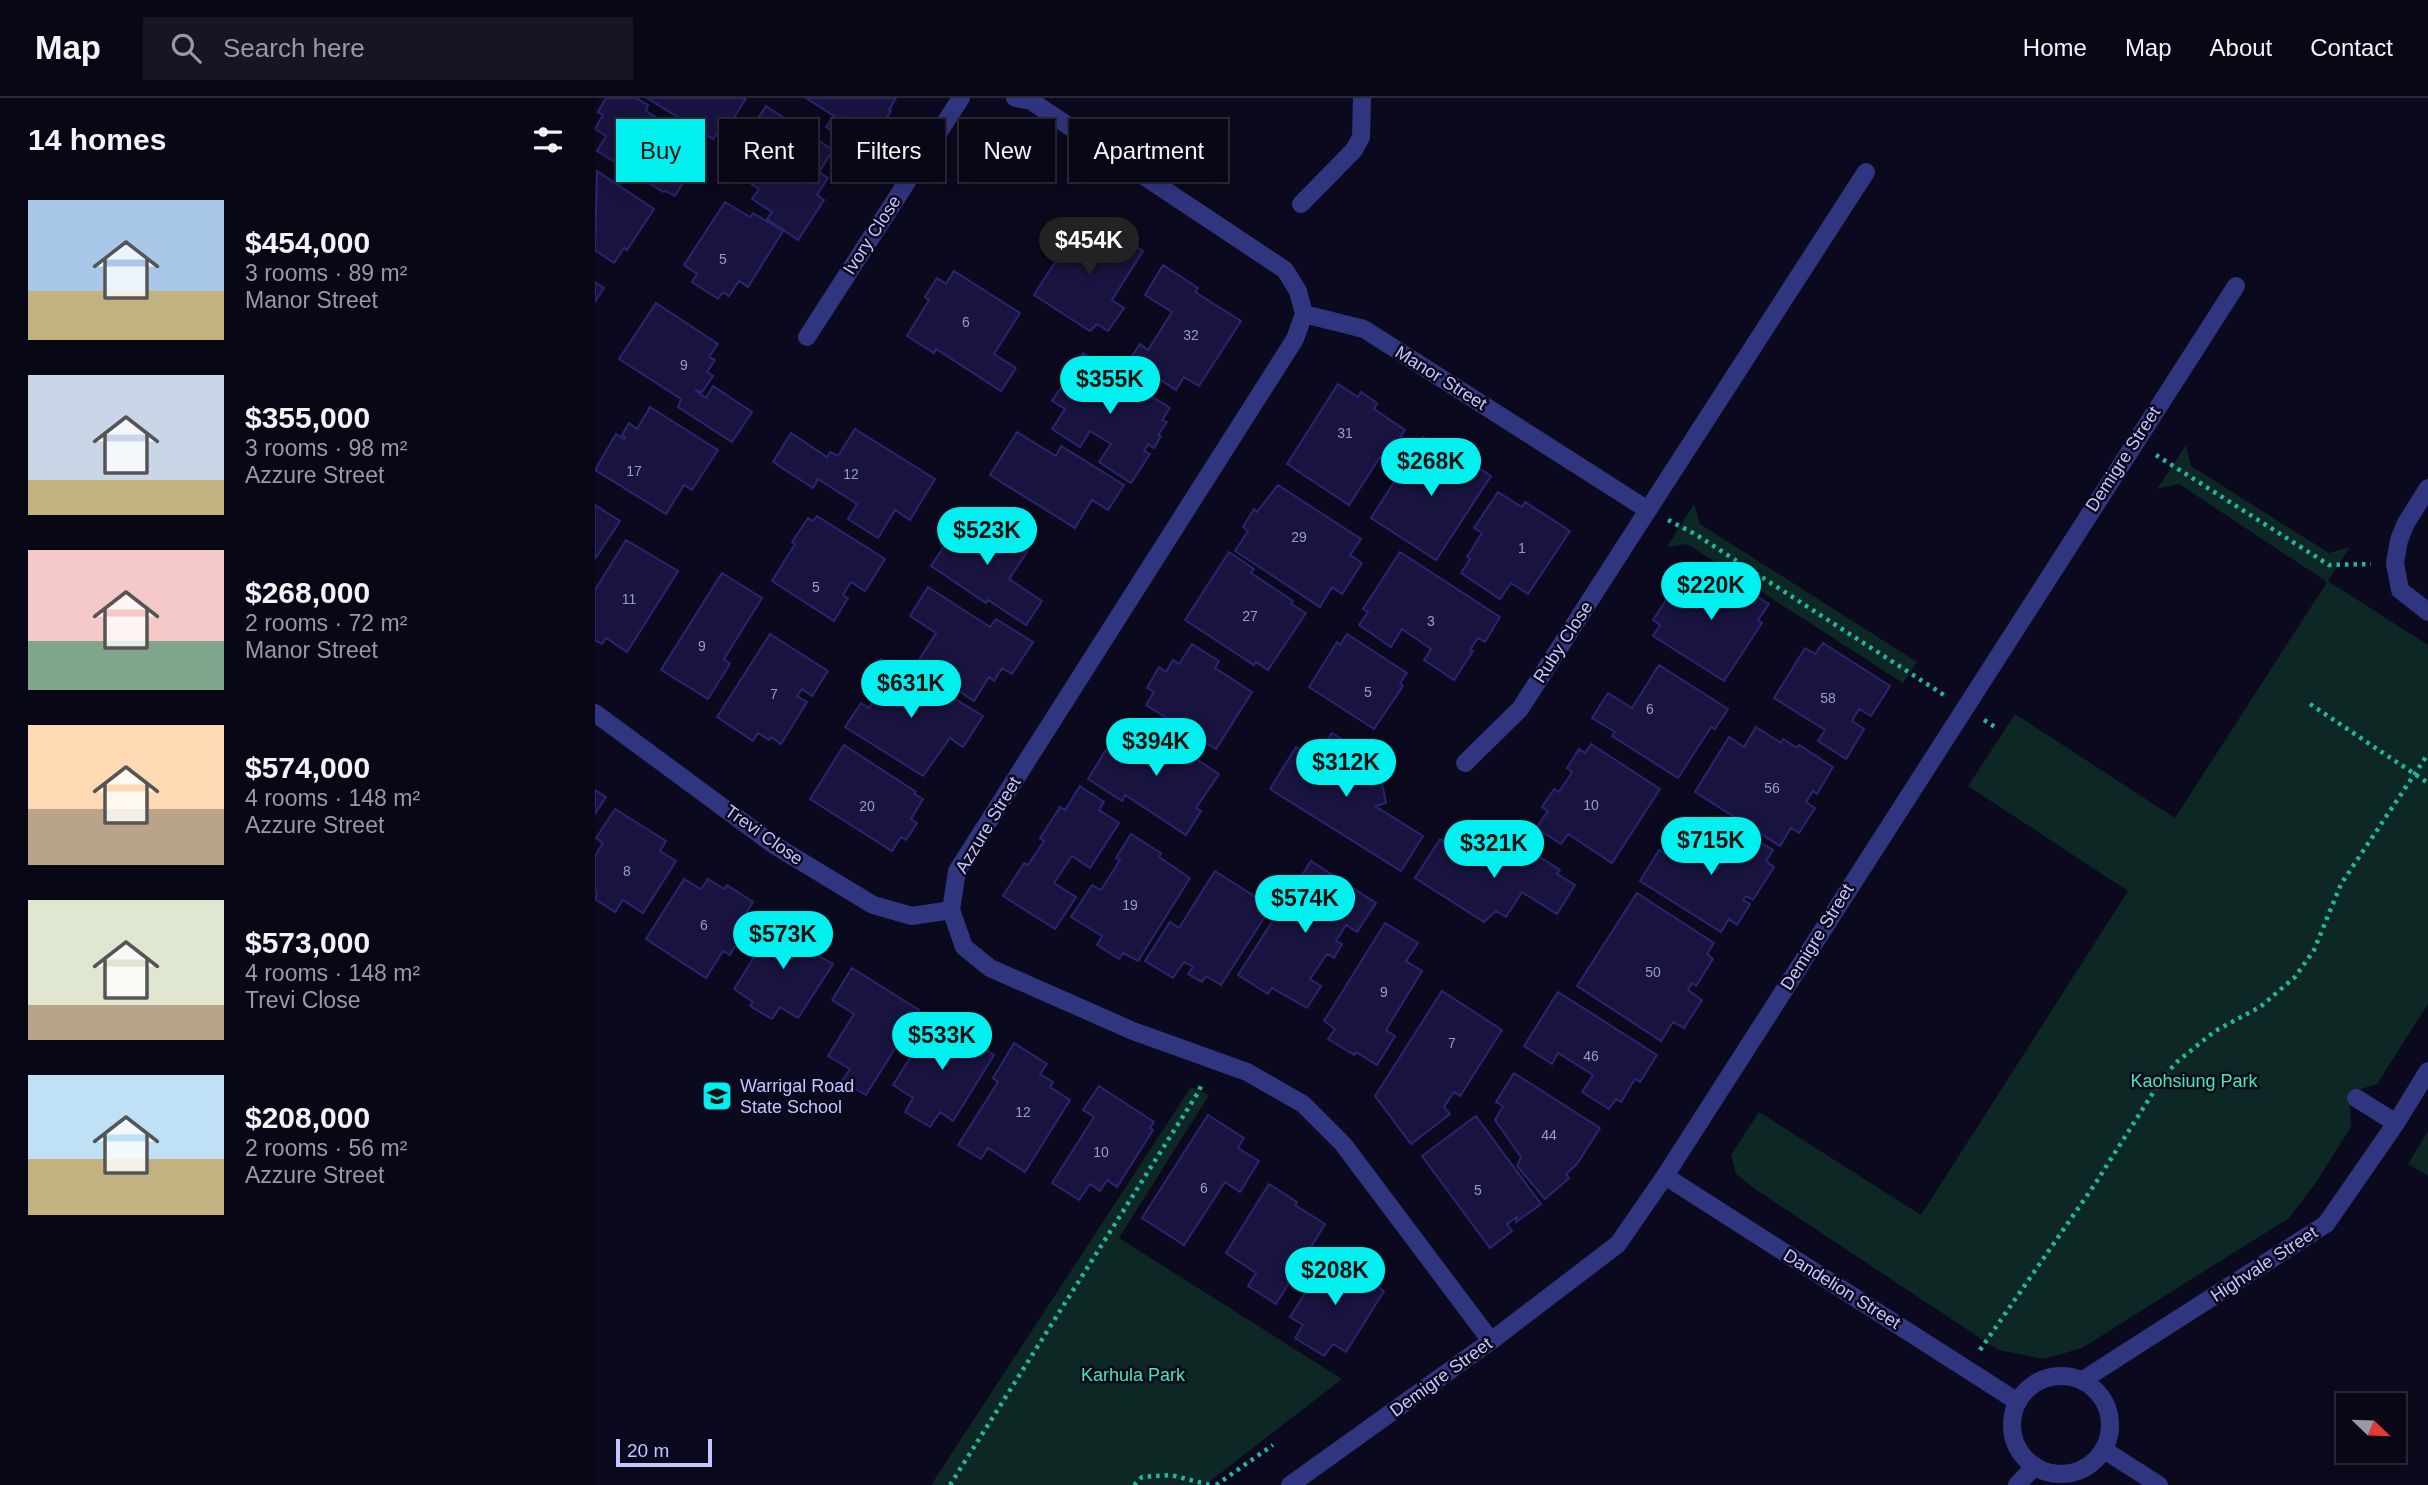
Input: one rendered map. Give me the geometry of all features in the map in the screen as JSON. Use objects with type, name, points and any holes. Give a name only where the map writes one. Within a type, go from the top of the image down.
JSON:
[{"type":"street","name":"Ivory Close","points":[[807,337],[961,98]]},
{"type":"street","points":[[1015,98],[1031,101],[1285,270],[1298,291],[1304,314]]},
{"type":"street","points":[[1301,204],[1354,150],[1361,137],[1362,98]]},
{"type":"street","points":[[1648,510],[1866,172]]},
{"type":"street","name":"Demigre Street","points":[[1290,1485],[1491,1341],[1618,1244],[1665,1176],[1963,707],[2236,286]]},
{"type":"street","name":"Manor Street","points":[[1304,314],[1364,329],[1648,510]]},
{"type":"street","name":"Azzure Street","points":[[1304,314],[1295,340],[957,871],[951,910],[964,947],[991,968],[1133,1031],[1247,1072],[1303,1104],[1343,1144],[1491,1341]]},
{"type":"street","points":[[2428,488],[2406,523],[2399,540],[2395,563],[2400,590],[2428,612]]},
{"type":"street","name":"Ruby Close","points":[[1465,764],[1520,709],[1648,510]]},
{"type":"street","name":"Trevi Close","points":[[595,713],[774,845],[873,905],[912,916],[951,910]]},
{"type":"street","name":"Highvale Street","points":[[2083,1380],[2326,1224],[2396,1123],[2428,1071]]},
{"type":"street","points":[[2356,1098],[2396,1123]]},
{"type":"street","name":"Dandelion Street","points":[[1665,1176],[2018,1402]]},
{"type":"street","points":[[2054,1376],[2071,1376],[2083,1380],[2103,1399],[2108,1410],[2111,1427],[2104,1450],[2088,1466],[2072,1473],[2046,1472],[2035,1466],[2019,1450],[2013,1434],[2013,1417],[2018,1402],[2025,1391],[2039,1381],[2054,1376]]},
{"type":"street","points":[[2104,1450],[2159,1485]]},
{"type":"street","points":[[2017,1485],[2035,1466]]},
{"type":"path","points":[[2135,441],[2329,565],[2395,563]]},
{"type":"path","points":[[1648,510],[1695,534],[1995,727]]},
{"type":"path","points":[[2310,704],[2428,783]]},
{"type":"path","points":[[1967,1368],[2095,1184],[2163,1077],[2215,1031],[2260,1007],[2295,977],[2314,950],[2341,884],[2428,754]]},
{"type":"path","points":[[950,1485],[1199,1091],[1211,1058]]},
{"type":"path","points":[[1216,1485],[1273,1445]]},
{"type":"path","points":[[1133,1485],[1142,1477],[1171,1475],[1210,1485]]},
{"type":"green space","name":"Kaohsiung Park","points":[[2186,445],[2191,466],[2329,553],[2350,547],[2328,581],[2428,645],[2428,1004],[2377,1084],[2361,1089],[2350,1107],[2351,1127],[2315,1184],[2289,1218],[2082,1348],[2044,1359],[1998,1350],[1755,1189],[1736,1174],[1731,1155],[1759,1112],[1921,1215],[2128,891],[1968,786],[2015,714],[2175,818],[2327,582],[2179,484],[2157,489]]},
{"type":"green space","points":[[1694,504],[1700,524],[1917,662],[1903,683],[1687,544],[1667,547]]},
{"type":"green space","name":"Karhula Park","points":[[1191,1087],[1209,1095],[1119,1238],[1342,1379],[1205,1485],[931,1485]]},
{"type":"green space","points":[[2428,1131],[2428,1176],[2408,1164]]},
{"type":"building","points":[[606,98],[636,98],[648,105],[646,111],[659,119],[616,119],[616,163],[597,151],[606,136],[595,129],[603,115],[598,112]]},
{"type":"building","points":[[647,98],[746,98],[733,119],[719,119],[719,129],[713,139],[705,134],[705,119],[681,119]]},
{"type":"building","points":[[806,98],[896,98],[886,119],[832,119],[832,131],[826,127],[834,116]]},
{"type":"building","points":[[766,106],[786,119],[758,119]]},
{"type":"building","points":[[818,140],[832,149],[819,172],[828,178],[817,195],[824,200],[798,240],[767,219],[772,212],[752,199],[759,189],[748,182],[818,182]]},
{"type":"building","points":[[597,171],[654,209],[627,250],[624,248],[614,263],[595,250]]},
{"type":"building","points":[[647,182],[684,182],[675,196]]},
{"type":"building","points":[[725,202],[750,217],[753,213],[783,231],[748,287],[739,281],[729,296],[723,292],[718,299],[692,282],[697,274],[684,265]]},
{"type":"building","points":[[1082,220],[1113,239],[1116,234],[1143,251],[1112,300],[1124,308],[1108,331],[1097,324],[1090,331],[1034,295]]},
{"type":"building","points":[[1163,265],[1198,288],[1195,292],[1241,321],[1199,386],[1184,377],[1176,390],[1153,375],[1156,372],[1132,356],[1140,344],[1148,350],[1172,312],[1145,295]]},
{"type":"building","points":[[954,271],[1020,313],[994,354],[1016,368],[1001,391],[936,349],[934,353],[907,336],[929,300],[925,297],[937,278],[946,284]]},
{"type":"building","points":[[595,282],[604,288],[595,302]]},
{"type":"building","points":[[656,303],[718,344],[709,357],[715,360],[707,372],[713,376],[702,392],[695,390],[706,398],[713,386],[752,412],[732,442],[678,407],[681,399],[619,359]]},
{"type":"building","points":[[1083,353],[1170,408],[1162,420],[1167,422],[1158,435],[1161,436],[1154,448],[1148,444],[1144,451],[1150,454],[1131,483],[1099,462],[1111,444],[1090,431],[1080,447],[1052,429],[1065,409],[1052,401]]},
{"type":"building","points":[[1338,384],[1358,397],[1361,392],[1377,403],[1374,409],[1405,430],[1385,461],[1380,457],[1349,505],[1287,464]]},
{"type":"building","points":[[650,407],[718,450],[692,490],[684,485],[666,514],[595,470],[616,434],[624,439],[622,435],[629,423],[637,429]]},
{"type":"building","points":[[855,429],[935,479],[910,520],[895,510],[878,538],[848,519],[857,504],[818,479],[813,488],[773,462],[791,433],[827,457],[830,452],[838,456]]},
{"type":"building","points":[[1017,432],[1056,456],[1061,446],[1124,485],[1108,510],[1092,500],[1075,528],[990,475]]},
{"type":"building","points":[[1423,437],[1446,453],[1450,449],[1491,476],[1436,560],[1371,518]]},
{"type":"building","points":[[1278,485],[1361,539],[1350,555],[1362,563],[1342,594],[1332,587],[1320,607],[1235,551],[1248,531],[1243,527],[1254,509],[1257,512]]},
{"type":"building","points":[[1498,492],[1522,507],[1525,502],[1570,531],[1528,594],[1511,583],[1500,599],[1461,573],[1470,559],[1467,557],[1482,533],[1474,528]]},
{"type":"building","points":[[595,505],[620,521],[595,559]]},
{"type":"building","points":[[967,512],[1027,552],[1009,579],[1042,601],[1026,625],[988,600],[986,603],[931,566]]},
{"type":"building","points":[[817,516],[885,559],[865,591],[851,582],[843,595],[848,598],[834,621],[772,581],[808,518],[813,521]]},
{"type":"building","points":[[626,540],[678,571],[627,652],[606,638],[602,644],[595,640],[595,590]]},
{"type":"building","points":[[1229,552],[1254,569],[1251,573],[1306,613],[1268,670],[1256,662],[1254,665],[1185,620]]},
{"type":"building","points":[[1400,552],[1500,617],[1485,642],[1478,638],[1470,650],[1473,651],[1454,680],[1424,660],[1431,649],[1402,629],[1391,647],[1359,625],[1368,612],[1363,609]]},
{"type":"building","points":[[1707,565],[1769,604],[1758,620],[1762,623],[1724,681],[1653,636],[1660,625],[1653,620],[1666,600],[1672,603],[1680,592],[1687,596]]},
{"type":"building","points":[[722,573],[762,598],[724,659],[730,664],[708,699],[661,670]]},
{"type":"building","points":[[928,587],[990,627],[996,619],[1033,642],[1012,674],[1002,668],[994,681],[989,677],[974,701],[917,663],[936,633],[910,616]]},
{"type":"building","points":[[770,634],[828,671],[812,696],[802,689],[797,696],[807,702],[781,744],[758,733],[753,741],[717,717]]},
{"type":"building","points":[[1347,634],[1407,673],[1400,683],[1403,686],[1374,729],[1309,687],[1337,642],[1340,645]]},
{"type":"building","points":[[1823,643],[1890,686],[1871,716],[1859,709],[1852,721],[1864,729],[1846,759],[1818,741],[1825,730],[1774,698],[1805,648],[1815,654]]},
{"type":"building","points":[[1192,644],[1219,661],[1215,668],[1252,692],[1216,749],[1146,705],[1154,692],[1147,688],[1159,667],[1166,672],[1173,660],[1179,664]]},
{"type":"building","points":[[881,659],[945,702],[950,696],[983,716],[963,747],[950,738],[923,776],[845,727],[861,703],[869,708],[879,691],[866,683]]},
{"type":"building","points":[[1659,665],[1728,709],[1715,729],[1711,727],[1678,778],[1612,736],[1615,732],[1592,718],[1608,693],[1632,708]]},
{"type":"building","points":[[1139,722],[1219,774],[1196,808],[1201,811],[1186,835],[1125,795],[1122,801],[1088,779],[1107,748],[1122,758],[1131,745],[1126,742]]},
{"type":"building","points":[[1756,727],[1781,743],[1783,739],[1797,748],[1799,745],[1833,767],[1817,794],[1813,791],[1806,802],[1815,808],[1799,833],[1791,828],[1780,846],[1695,792],[1729,737],[1744,747]]},
{"type":"building","points":[[1332,733],[1372,758],[1366,767],[1378,775],[1371,786],[1382,783],[1386,803],[1375,806],[1423,836],[1401,871],[1270,789],[1296,747],[1316,759]]},
{"type":"building","points":[[1591,744],[1660,789],[1612,863],[1568,834],[1561,844],[1536,828],[1548,811],[1542,807],[1554,789],[1559,792],[1572,772],[1567,768],[1579,749],[1585,753]]},
{"type":"building","points":[[844,745],[923,799],[911,819],[917,823],[906,840],[901,837],[892,851],[810,799]]},
{"type":"building","points":[[1080,786],[1104,802],[1099,810],[1119,823],[1090,868],[1072,856],[1054,883],[1076,897],[1055,929],[1003,896],[1024,863],[1028,865],[1044,841],[1040,838],[1060,807],[1065,810]]},
{"type":"building","points":[[595,790],[606,797],[595,814]]},
{"type":"building","points":[[615,809],[666,841],[660,851],[676,861],[643,913],[623,900],[615,912],[595,899],[595,856],[603,843],[596,838]]},
{"type":"building","points":[[1683,823],[1709,840],[1698,858],[1717,870],[1731,848],[1723,843],[1734,826],[1773,850],[1766,861],[1774,867],[1753,900],[1746,896],[1743,900],[1750,904],[1737,925],[1729,919],[1721,932],[1640,881],[1659,850],[1676,860],[1684,849],[1672,842]]},
{"type":"building","points":[[1131,834],[1161,853],[1159,857],[1190,878],[1138,961],[1123,953],[1119,959],[1097,945],[1102,936],[1071,917],[1092,885],[1101,890],[1120,860],[1116,858]]},
{"type":"building","points":[[1440,839],[1483,866],[1489,856],[1501,863],[1515,841],[1560,870],[1557,874],[1575,885],[1557,914],[1522,892],[1506,917],[1496,911],[1484,922],[1415,878]]},
{"type":"building","points":[[1311,861],[1376,903],[1357,932],[1346,925],[1336,941],[1342,944],[1334,958],[1327,954],[1310,979],[1321,986],[1307,1008],[1272,988],[1268,994],[1238,975]]},
{"type":"building","points":[[1215,871],[1271,907],[1221,985],[1206,976],[1202,982],[1188,974],[1193,967],[1184,962],[1173,978],[1145,961],[1170,922],[1179,928]]},
{"type":"building","points":[[684,879],[701,889],[708,879],[724,889],[727,885],[753,902],[737,928],[744,932],[730,955],[723,951],[706,978],[646,939]]},
{"type":"building","points":[[1637,893],[1714,943],[1707,954],[1713,959],[1696,986],[1692,983],[1688,990],[1702,1000],[1684,1028],[1673,1022],[1661,1041],[1577,986]]},
{"type":"building","points":[[772,915],[820,946],[816,954],[833,964],[798,1018],[780,1007],[772,1019],[750,1006],[753,1002],[734,989],[758,951],[752,947]]},
{"type":"building","points":[[1385,923],[1418,943],[1406,961],[1422,971],[1386,1030],[1395,1036],[1377,1065],[1328,1039],[1335,1029],[1324,1021]]},
{"type":"building","points":[[852,968],[919,1010],[866,1095],[842,1081],[850,1069],[828,1056],[854,1014],[832,1000]]},
{"type":"building","points":[[1442,991],[1502,1030],[1460,1096],[1454,1092],[1444,1107],[1450,1114],[1411,1144],[1375,1096]]},
{"type":"building","points":[[1558,992],[1657,1055],[1640,1082],[1635,1079],[1621,1102],[1616,1099],[1609,1109],[1582,1092],[1593,1075],[1558,1053],[1552,1064],[1524,1046]]},
{"type":"building","points":[[943,1014],[969,1030],[965,1036],[994,1055],[953,1121],[940,1112],[930,1127],[905,1112],[913,1098],[893,1085],[932,1023],[936,1026]]},
{"type":"building","points":[[1014,1043],[1047,1064],[1040,1074],[1053,1082],[1050,1087],[1070,1100],[1025,1172],[988,1148],[981,1159],[958,1145],[998,1082],[993,1078]]},
{"type":"building","points":[[1514,1073],[1600,1128],[1577,1164],[1566,1174],[1569,1178],[1545,1199],[1517,1166],[1521,1157],[1495,1120],[1503,1106],[1496,1102]]},
{"type":"building","points":[[1099,1086],[1154,1122],[1150,1128],[1153,1130],[1117,1187],[1107,1180],[1100,1191],[1090,1184],[1079,1200],[1052,1183],[1094,1117],[1083,1110]]},
{"type":"building","points":[[1208,1115],[1244,1138],[1238,1148],[1259,1161],[1240,1192],[1225,1182],[1184,1245],[1142,1218]]},
{"type":"building","points":[[1476,1116],[1541,1204],[1516,1222],[1517,1217],[1507,1224],[1512,1231],[1490,1248],[1422,1156]]},
{"type":"building","points":[[1269,1184],[1325,1224],[1276,1304],[1248,1286],[1256,1273],[1226,1253]]},
{"type":"building","points":[[1333,1255],[1384,1291],[1346,1352],[1333,1344],[1324,1356],[1295,1338],[1303,1325],[1290,1317],[1326,1260],[1329,1261]]},
{"type":"place","name":"Warrigal Road State School","points":[[717,1096]]}]
